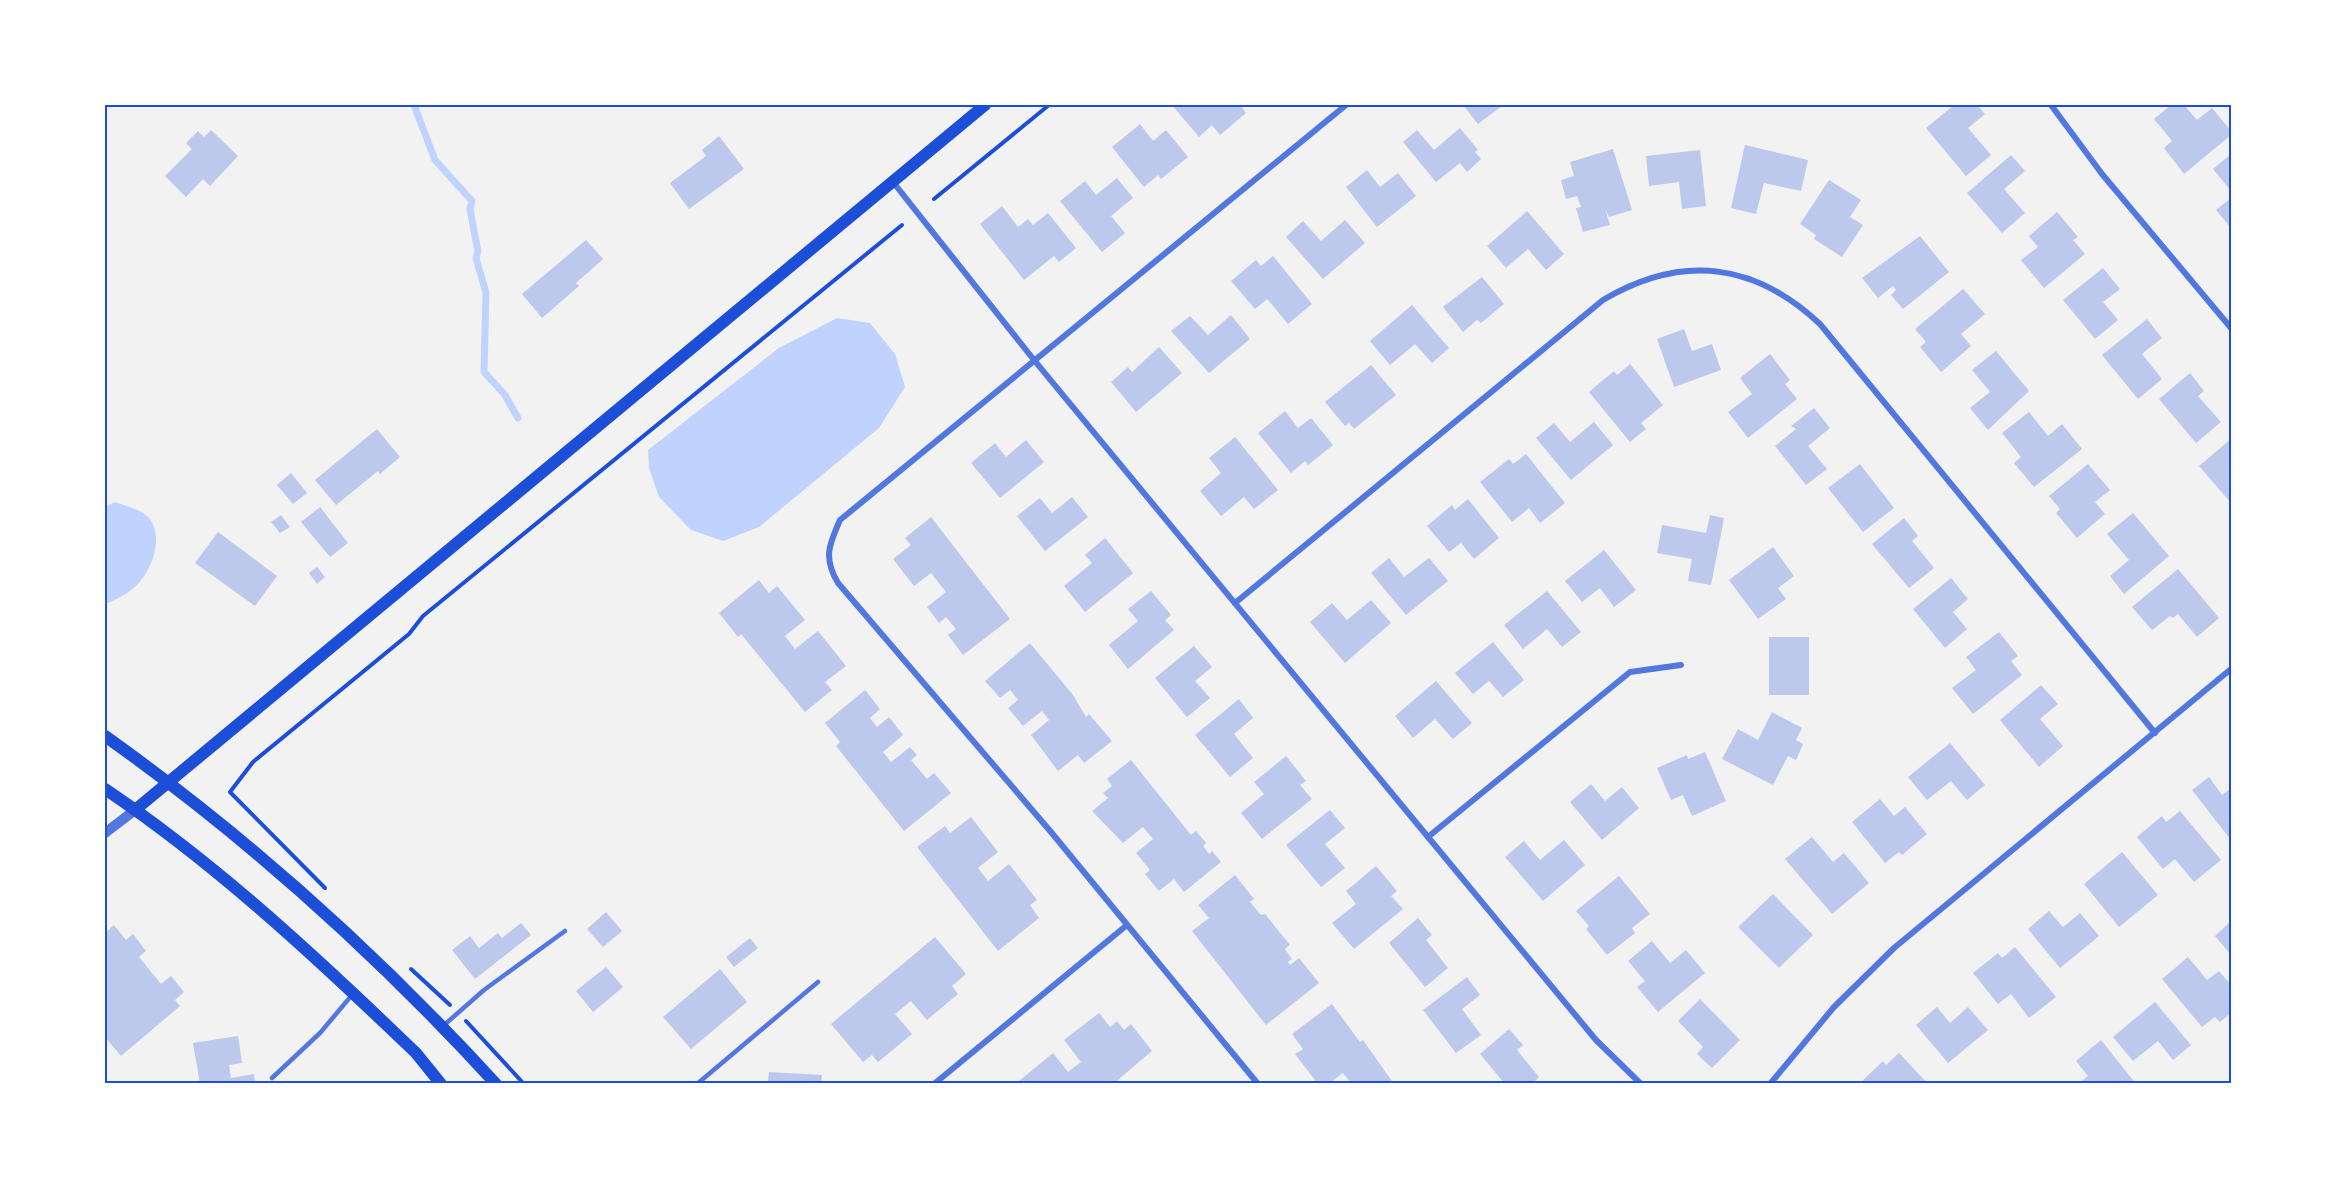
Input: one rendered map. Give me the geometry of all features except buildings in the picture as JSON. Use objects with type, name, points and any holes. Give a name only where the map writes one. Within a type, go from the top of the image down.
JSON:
[{"type":"main road","points":[[135,810],[985,105]]},
{"type":"main road","points":[[105,736],[168,781],[322,910],[443,1026],[496,1084]]},
{"type":"main road","points":[[105,789],[198,858],[354,993],[416,1053],[441,1084]]},
{"type":"street","points":[[1258,1084],[838,583],[833,574],[827,550],[840,520],[1346,105]]},
{"type":"street","points":[[2051,105],[2102,174],[2231,328]]},
{"type":"street","points":[[893,181],[1034,360],[1596,1040],[1641,1084]]},
{"type":"street","points":[[1235,603],[1603,300],[1647,278],[1671,273],[1719,269],[1778,291],[1804,309],[1820,324],[2155,733]]},
{"type":"street","points":[[1428,837],[1630,672],[1681,665]]},
{"type":"street","points":[[1770,1084],[1834,1007],[1894,948],[2231,669]]},
{"type":"street","points":[[105,833],[135,810]]},
{"type":"street","points":[[934,1084],[1127,925]]},
{"type":"lane","points":[[443,1026],[484,990],[565,931]]},
{"type":"lane","points":[[697,1084],[818,982]]},
{"type":"lane","points":[[272,1078],[320,1034],[354,993]]},
{"type":"path","points":[[934,199],[1049,105]]},
{"type":"path","points":[[328,891],[230,792],[253,762],[409,634],[423,616],[903,225]]},
{"type":"path","points":[[406,964],[450,1005]]},
{"type":"path","points":[[463,1019],[524,1084]]},
{"type":"water","points":[[837,318],[870,323],[895,354],[905,387],[879,428],[759,527],[723,541],[691,530],[659,497],[649,468],[648,450],[779,348]]},
{"type":"water","points":[[115,502],[145,514],[153,524],[156,542],[152,562],[142,579],[131,590],[109,603],[105,602],[105,507]]},
{"type":"waterway","points":[[414,105],[435,160],[472,201],[470,209],[478,252],[476,258],[486,293],[484,372],[505,395],[518,418]]}]
